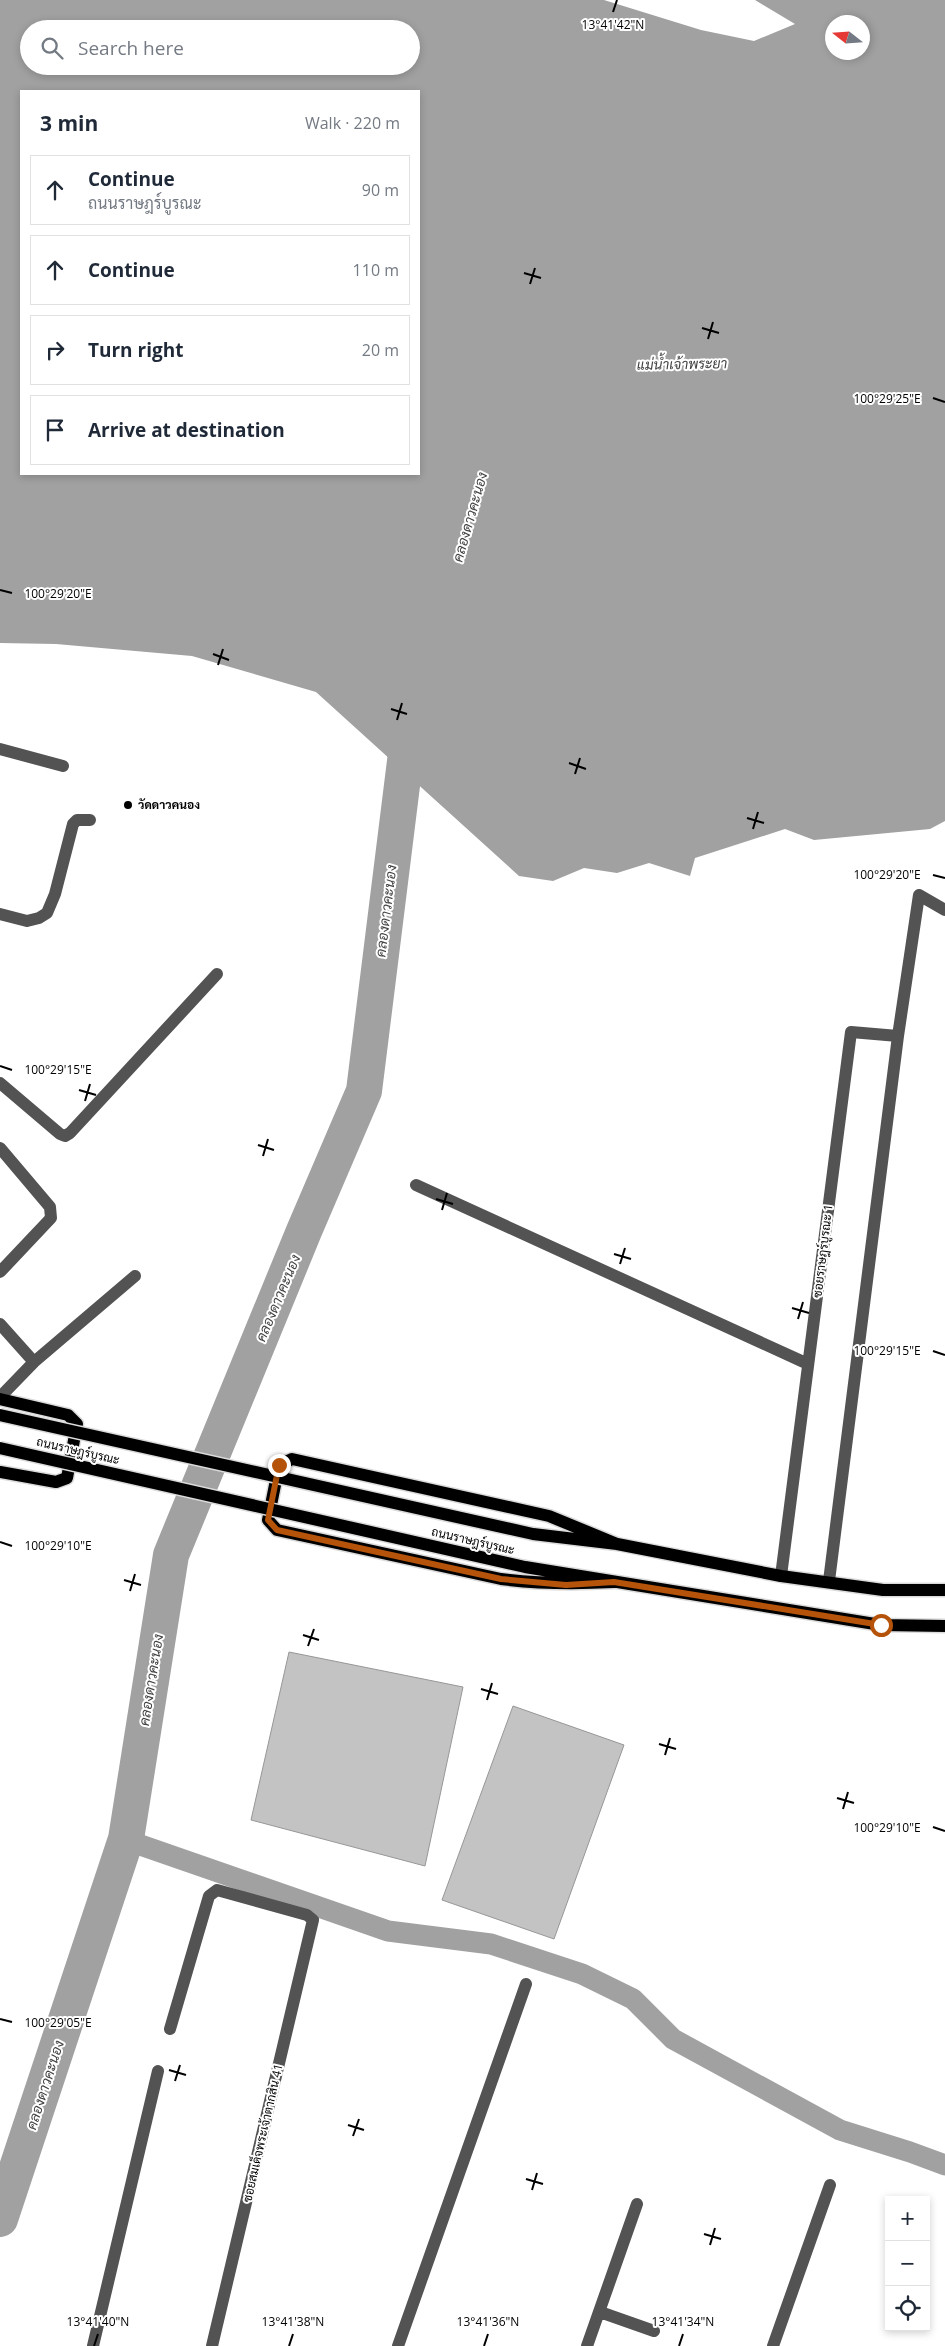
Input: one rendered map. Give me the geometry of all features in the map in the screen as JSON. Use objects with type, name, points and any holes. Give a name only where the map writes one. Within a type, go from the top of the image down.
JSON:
[{"type":"main road","points":[[0,1398],[68,1415],[77,1424],[67,1478],[56,1482],[0,1472]]},
{"type":"main road","name":"ถนนราษฎร์บูรณะ","points":[[0,1415],[533,1534],[617,1544],[781,1576],[829,1581],[882,1590],[945,1590]]},
{"type":"main road","name":"ถนนราษฎร์บูรณะ","points":[[0,1448],[525,1567],[881,1625],[945,1626]]},
{"type":"main road","points":[[614,1582],[566,1585],[501,1579],[277,1530],[268,1520],[279,1465],[292,1459],[548,1516],[617,1544]]},
{"type":"street","points":[[0,749],[63,766]]},
{"type":"street","points":[[0,914],[27,921],[39,918],[47,913],[55,894],[73,824],[77,820],[90,820]]},
{"type":"street","points":[[829,1581],[898,1036],[918,895],[945,910]]},
{"type":"street","points":[[0,1083],[60,1134],[65,1136],[77,1126],[217,974]]},
{"type":"street","name":"ซอยราษฎร์บูรณะ 1","points":[[781,1576],[851,1032],[898,1036]]},
{"type":"street","points":[[0,1148],[52,1212],[51,1218],[0,1272]]},
{"type":"street","points":[[416,1185],[808,1364]]},
{"type":"street","points":[[0,1398],[34,1362],[135,1276]]},
{"type":"street","points":[[0,1324],[34,1362]]},
{"type":"street","name":"ซอยสมเด็จพระเจ้าตากสิน 41","points":[[170,2029],[209,1896],[217,1890],[307,1915],[313,1920],[212,2346]]},
{"type":"street","points":[[398,2346],[526,1984]]},
{"type":"street","points":[[93,2346],[158,2071]]},
{"type":"street","points":[[773,2346],[830,2185]]},
{"type":"street","points":[[588,2346],[637,2204]]},
{"type":"street","points":[[600,2312],[654,2331]]},
{"type":"water","name":"แม่น้ำเจ้าพระยา","points":[[0,0],[604,0],[701,30],[754,41],[795,24],[755,0],[945,0],[945,821],[930,829],[814,840],[785,829],[695,858],[690,876],[649,863],[617,873],[584,868],[553,881],[519,876],[316,692],[192,656],[56,644],[0,643]]},
{"type":"building","points":[[289,1652],[463,1687],[425,1866],[251,1820]]},
{"type":"building","points":[[513,1706],[624,1745],[554,1939],[442,1900]]},
{"type":"waterway","name":"คลองดาวคะนอง","points":[[0,2219],[126,1839],[171,1555],[304,1231],[364,1091],[410,721]]},
{"type":"waterway","points":[[126,1840],[388,1931],[491,1944],[582,1974],[633,1999],[673,2039],[840,2130],[945,2165]]},
{"type":"place","name":"วัดดาวคนอง","points":[[128,805]]},
{"type":"route","points":[[279,1465],[268,1520],[277,1530],[501,1579],[533,1584],[566,1585],[614,1582],[881,1625]]}]
